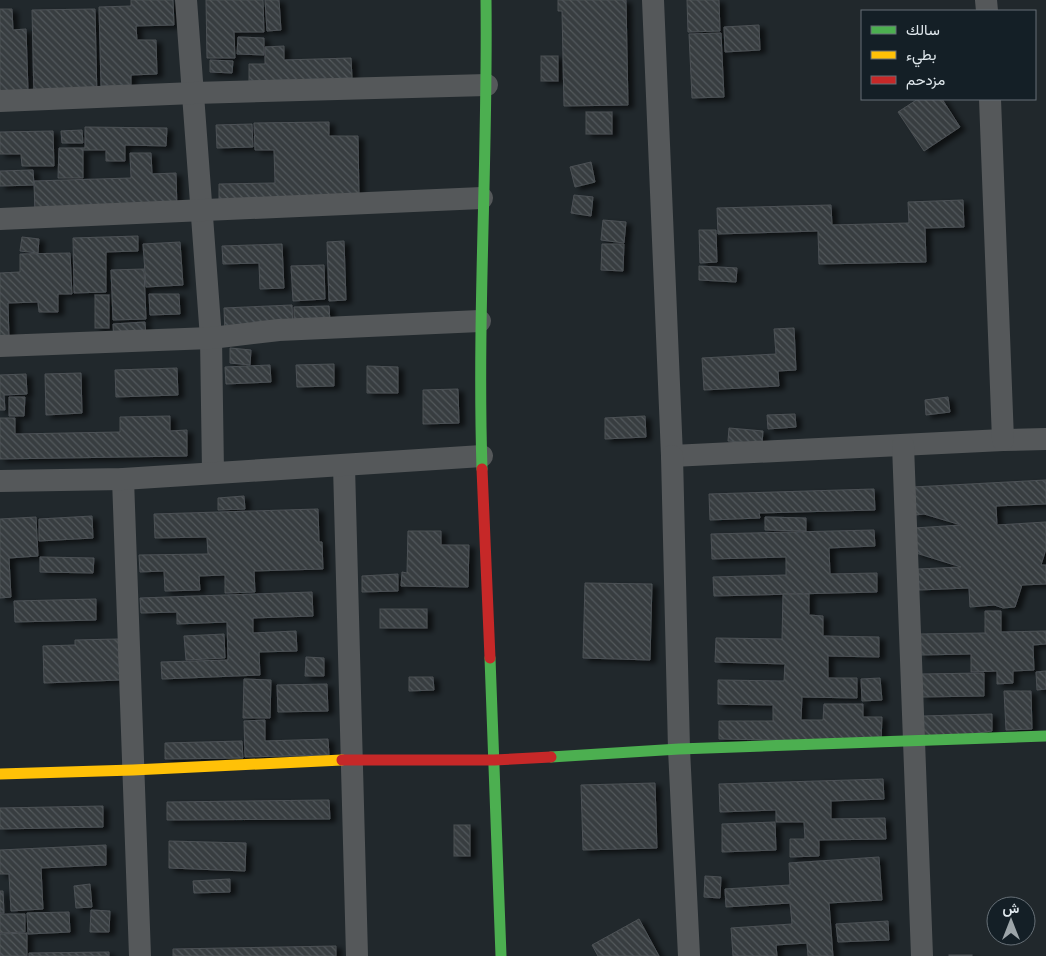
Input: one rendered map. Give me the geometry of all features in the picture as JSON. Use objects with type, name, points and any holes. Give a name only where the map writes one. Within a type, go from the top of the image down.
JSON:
[{"type":"street","points":[[186,0],[211,338],[213,472]]},
{"type":"street","points":[[486,0],[487,85],[482,198],[480,321],[482,456],[501,956]]},
{"type":"street","points":[[653,0],[672,456],[678,749],[689,956]]},
{"type":"street","points":[[0,101],[194,93],[487,85]]},
{"type":"street","points":[[990,100],[1003,440]]},
{"type":"street","points":[[0,219],[482,198]]},
{"type":"street","points":[[0,346],[211,338],[279,330],[480,321]]},
{"type":"street","points":[[672,456],[1046,439]]},
{"type":"street","points":[[902,445],[922,956]]},
{"type":"street","points":[[0,481],[123,479],[482,456]]},
{"type":"street","points":[[344,466],[357,956]]},
{"type":"street","points":[[123,479],[140,956]]},
{"type":"street","points":[[0,774],[352,760],[494,760],[678,749],[1046,736]]},
{"type":"building","points":[[131,0],[173,0],[174,25],[136,26],[137,40],[156,40],[157,74],[131,75],[131,85],[101,86],[99,7],[131,6]]},
{"type":"building","points":[[206,0],[263,0],[264,32],[234,32],[235,58],[207,58]]},
{"type":"building","points":[[265,0],[279,0],[281,30],[267,31]]},
{"type":"building","points":[[558,0],[626,0],[628,105],[564,106],[562,11],[558,11]]},
{"type":"building","points":[[687,0],[719,0],[720,31],[688,32]]},
{"type":"building","points":[[0,9],[12,9],[13,30],[26,29],[28,90],[0,91]]},
{"type":"building","points":[[95,9],[97,98],[34,99],[32,10]]},
{"type":"building","points":[[759,25],[760,50],[725,52],[724,27]]},
{"type":"building","points":[[721,33],[724,97],[692,98],[689,34]]},
{"type":"building","points":[[238,37],[264,38],[264,55],[237,54]]},
{"type":"building","points":[[284,46],[284,60],[351,58],[352,78],[249,81],[249,64],[265,64],[265,47]]},
{"type":"building","points":[[541,56],[558,56],[558,81],[541,81]]},
{"type":"building","points":[[210,60],[233,61],[232,73],[210,72]]},
{"type":"building","points":[[916,100],[943,100],[960,127],[924,151],[898,112]]},
{"type":"building","points":[[586,112],[612,112],[612,134],[586,134]]},
{"type":"building","points":[[329,122],[329,136],[358,136],[359,198],[219,200],[219,184],[275,183],[274,150],[255,150],[254,123]]},
{"type":"building","points":[[252,124],[253,147],[217,148],[216,125]]},
{"type":"building","points":[[85,127],[167,128],[166,146],[125,145],[125,161],[106,161],[106,150],[83,150],[83,178],[58,178],[59,148],[85,148]]},
{"type":"building","points":[[82,130],[83,143],[62,143],[61,131]]},
{"type":"building","points":[[53,131],[54,166],[22,166],[21,154],[0,154],[0,132]]},
{"type":"building","points":[[130,153],[151,153],[152,174],[176,173],[177,209],[35,214],[34,181],[131,178]]},
{"type":"building","points":[[591,162],[595,182],[575,187],[570,167]]},
{"type":"building","points":[[33,170],[34,185],[0,186],[0,171]]},
{"type":"building","points":[[574,195],[593,197],[591,216],[571,213]]},
{"type":"building","points":[[963,200],[964,227],[925,228],[926,262],[819,264],[818,231],[718,234],[717,208],[831,205],[832,225],[909,223],[908,202]]},
{"type":"building","points":[[603,220],[626,222],[624,243],[601,240]]},
{"type":"building","points":[[699,230],[716,230],[717,262],[700,263]]},
{"type":"building","points":[[138,236],[138,251],[106,252],[106,292],[74,293],[73,238]]},
{"type":"building","points":[[22,237],[39,239],[38,253],[20,251]]},
{"type":"building","points":[[344,241],[346,300],[329,301],[327,242]]},
{"type":"building","points":[[180,242],[183,285],[146,287],[143,244]]},
{"type":"building","points":[[282,244],[284,288],[260,289],[259,263],[223,264],[222,246]]},
{"type":"building","points":[[602,244],[624,244],[623,271],[601,270]]},
{"type":"building","points":[[70,253],[72,294],[58,294],[58,312],[39,312],[38,302],[8,303],[9,339],[0,339],[0,273],[20,272],[20,254]]},
{"type":"building","points":[[324,265],[325,299],[293,301],[291,266]]},
{"type":"building","points":[[699,266],[737,268],[736,282],[699,280]]},
{"type":"building","points":[[144,269],[146,319],[113,320],[111,270]]},
{"type":"building","points":[[149,294],[179,294],[180,314],[150,315]]},
{"type":"building","points":[[95,295],[109,295],[109,328],[95,328]]},
{"type":"building","points":[[292,305],[293,331],[225,334],[224,308]]},
{"type":"building","points":[[329,306],[330,322],[294,324],[294,307]]},
{"type":"building","points":[[145,322],[146,338],[114,340],[113,324]]},
{"type":"building","points":[[794,328],[796,370],[778,371],[779,386],[704,390],[702,358],[776,354],[774,329]]},
{"type":"building","points":[[230,348],[251,350],[250,365],[230,363]]},
{"type":"building","points":[[334,364],[334,386],[297,387],[296,365]]},
{"type":"building","points":[[270,365],[271,382],[226,384],[225,367]]},
{"type":"building","points":[[367,366],[398,367],[398,393],[367,393]]},
{"type":"building","points":[[177,368],[178,395],[116,397],[115,370]]},
{"type":"building","points":[[81,373],[82,413],[46,415],[45,374]]},
{"type":"building","points":[[26,374],[27,394],[4,395],[5,410],[0,410],[0,375]]},
{"type":"building","points":[[458,389],[459,423],[423,424],[423,390]]},
{"type":"building","points":[[9,397],[25,397],[24,416],[9,416]]},
{"type":"building","points":[[948,397],[950,412],[926,415],[925,400]]},
{"type":"building","points":[[795,414],[796,427],[768,429],[767,415]]},
{"type":"building","points":[[170,416],[170,431],[187,430],[187,456],[0,459],[0,418],[15,418],[15,434],[120,432],[120,417]]},
{"type":"building","points":[[645,416],[646,437],[605,439],[605,418]]},
{"type":"building","points":[[729,428],[763,431],[762,444],[728,441]]},
{"type":"building","points":[[1046,480],[1046,504],[996,506],[997,525],[1046,522],[1046,549],[1041,565],[1046,565],[1046,584],[1022,585],[1015,607],[1003,608],[994,605],[970,607],[969,588],[919,590],[918,569],[961,567],[916,553],[914,528],[961,525],[924,514],[915,515],[913,487]]},
{"type":"building","points":[[874,489],[875,510],[759,513],[760,518],[710,520],[709,494]]},
{"type":"building","points":[[244,496],[245,509],[218,510],[218,498]]},
{"type":"building","points":[[318,509],[319,542],[322,542],[323,569],[254,571],[255,592],[225,593],[225,575],[199,576],[200,590],[165,591],[164,571],[140,572],[139,555],[208,554],[207,537],[155,538],[154,514]]},
{"type":"building","points":[[92,516],[93,538],[39,541],[39,519]]},
{"type":"building","points":[[36,517],[38,556],[9,558],[11,597],[0,598],[0,519]]},
{"type":"building","points":[[765,517],[806,518],[806,531],[765,530]]},
{"type":"building","points":[[874,530],[875,546],[829,548],[830,574],[877,573],[877,592],[714,596],[713,577],[786,575],[786,557],[712,559],[711,534]]},
{"type":"building","points":[[408,531],[441,531],[441,545],[469,545],[468,587],[401,586],[402,572],[407,573]]},
{"type":"building","points":[[40,557],[94,558],[93,573],[40,572]]},
{"type":"building","points":[[398,574],[398,591],[362,592],[362,576]]},
{"type":"building","points":[[585,583],[652,584],[650,660],[583,658]]},
{"type":"building","points":[[312,592],[313,616],[253,618],[253,633],[296,631],[297,651],[259,652],[260,675],[162,679],[161,662],[228,660],[227,622],[177,624],[177,612],[141,613],[140,598]]},
{"type":"building","points":[[783,594],[809,594],[809,615],[823,616],[823,636],[879,637],[879,657],[828,656],[828,678],[857,678],[857,698],[802,697],[801,720],[823,720],[824,704],[863,704],[863,717],[882,717],[881,742],[719,739],[719,721],[773,721],[773,705],[718,704],[718,680],[784,681],[785,664],[715,662],[716,638],[782,639]]},
{"type":"building","points":[[96,599],[96,620],[15,622],[14,601]]},
{"type":"building","points":[[380,609],[427,609],[427,628],[380,628]]},
{"type":"building","points":[[985,611],[1001,611],[1001,632],[1046,631],[1046,644],[1033,645],[1034,670],[1013,671],[1013,683],[997,684],[997,671],[971,672],[971,654],[920,655],[920,634],[985,633]]},
{"type":"building","points":[[224,634],[225,658],[186,660],[184,636]]},
{"type":"building","points":[[118,639],[120,680],[44,683],[43,646],[75,645],[75,640]]},
{"type":"building","points":[[306,657],[324,658],[324,676],[305,676]]},
{"type":"building","points":[[1046,671],[1046,689],[1037,690],[1036,672]]},
{"type":"building","points":[[984,673],[984,696],[922,697],[921,674]]},
{"type":"building","points":[[409,677],[433,677],[434,690],[409,691]]},
{"type":"building","points":[[880,678],[882,700],[862,701],[861,679]]},
{"type":"building","points":[[244,679],[271,680],[270,718],[243,718]]},
{"type":"building","points":[[327,684],[328,711],[278,712],[277,685]]},
{"type":"building","points":[[1004,691],[1031,691],[1032,729],[1006,730]]},
{"type":"building","points":[[992,714],[992,731],[923,741],[923,716]]},
{"type":"building","points":[[265,720],[265,741],[328,739],[329,755],[245,757],[244,721]]},
{"type":"building","points":[[242,741],[243,758],[165,759],[165,743]]},
{"type":"building","points":[[883,779],[884,799],[831,801],[831,819],[885,818],[886,839],[819,840],[819,856],[790,857],[790,839],[805,839],[804,822],[776,822],[776,810],[720,812],[719,784]]},
{"type":"building","points":[[655,783],[657,848],[583,850],[581,785]]},
{"type":"building","points":[[329,800],[330,819],[167,820],[167,802]]},
{"type":"building","points":[[103,806],[103,827],[0,829],[0,808]]},
{"type":"building","points":[[775,822],[776,850],[722,852],[722,824]]},
{"type":"building","points":[[454,825],[470,825],[470,856],[454,856]]},
{"type":"building","points":[[169,841],[246,843],[245,871],[169,868]]},
{"type":"building","points":[[106,845],[106,865],[41,868],[43,909],[11,911],[9,874],[0,874],[0,850]]},
{"type":"building","points":[[879,857],[882,900],[829,903],[833,956],[808,956],[807,943],[776,945],[777,956],[733,956],[731,928],[792,924],[790,903],[726,907],[725,889],[790,885],[789,863]]},
{"type":"building","points":[[705,876],[721,877],[720,898],[704,897]]},
{"type":"building","points":[[230,879],[230,892],[194,893],[193,881]]},
{"type":"building","points":[[90,884],[92,907],[76,908],[74,886]]},
{"type":"building","points":[[0,891],[3,891],[4,913],[0,913]]},
{"type":"building","points":[[91,910],[110,911],[109,932],[90,932]]},
{"type":"building","points":[[69,912],[70,932],[28,934],[27,913]]},
{"type":"building","points":[[0,914],[25,914],[25,932],[0,933]]},
{"type":"building","points":[[639,919],[659,956],[598,956],[592,945]]},
{"type":"building","points":[[888,921],[889,940],[838,942],[836,924]]},
{"type":"building","points":[[27,933],[27,956],[0,956],[0,934]]},
{"type":"building","points":[[336,946],[336,956],[173,956],[173,949]]},
{"type":"building","points":[[109,952],[109,956],[29,956],[29,953]]},
{"type":"building","points":[[972,955],[972,956],[949,956]]},
{"type":"traffic: fast","points":[[482,469],[481,351],[486,117],[486,0]]},
{"type":"traffic: fast","points":[[490,658],[501,956]]},
{"type":"traffic: fast","points":[[551,757],[679,749],[1046,736]]},
{"type":"traffic: slow","points":[[0,774],[342,760]]},
{"type":"traffic: jam","points":[[482,469],[490,658]]},
{"type":"traffic: jam","points":[[342,760],[494,760],[551,757]]}]
